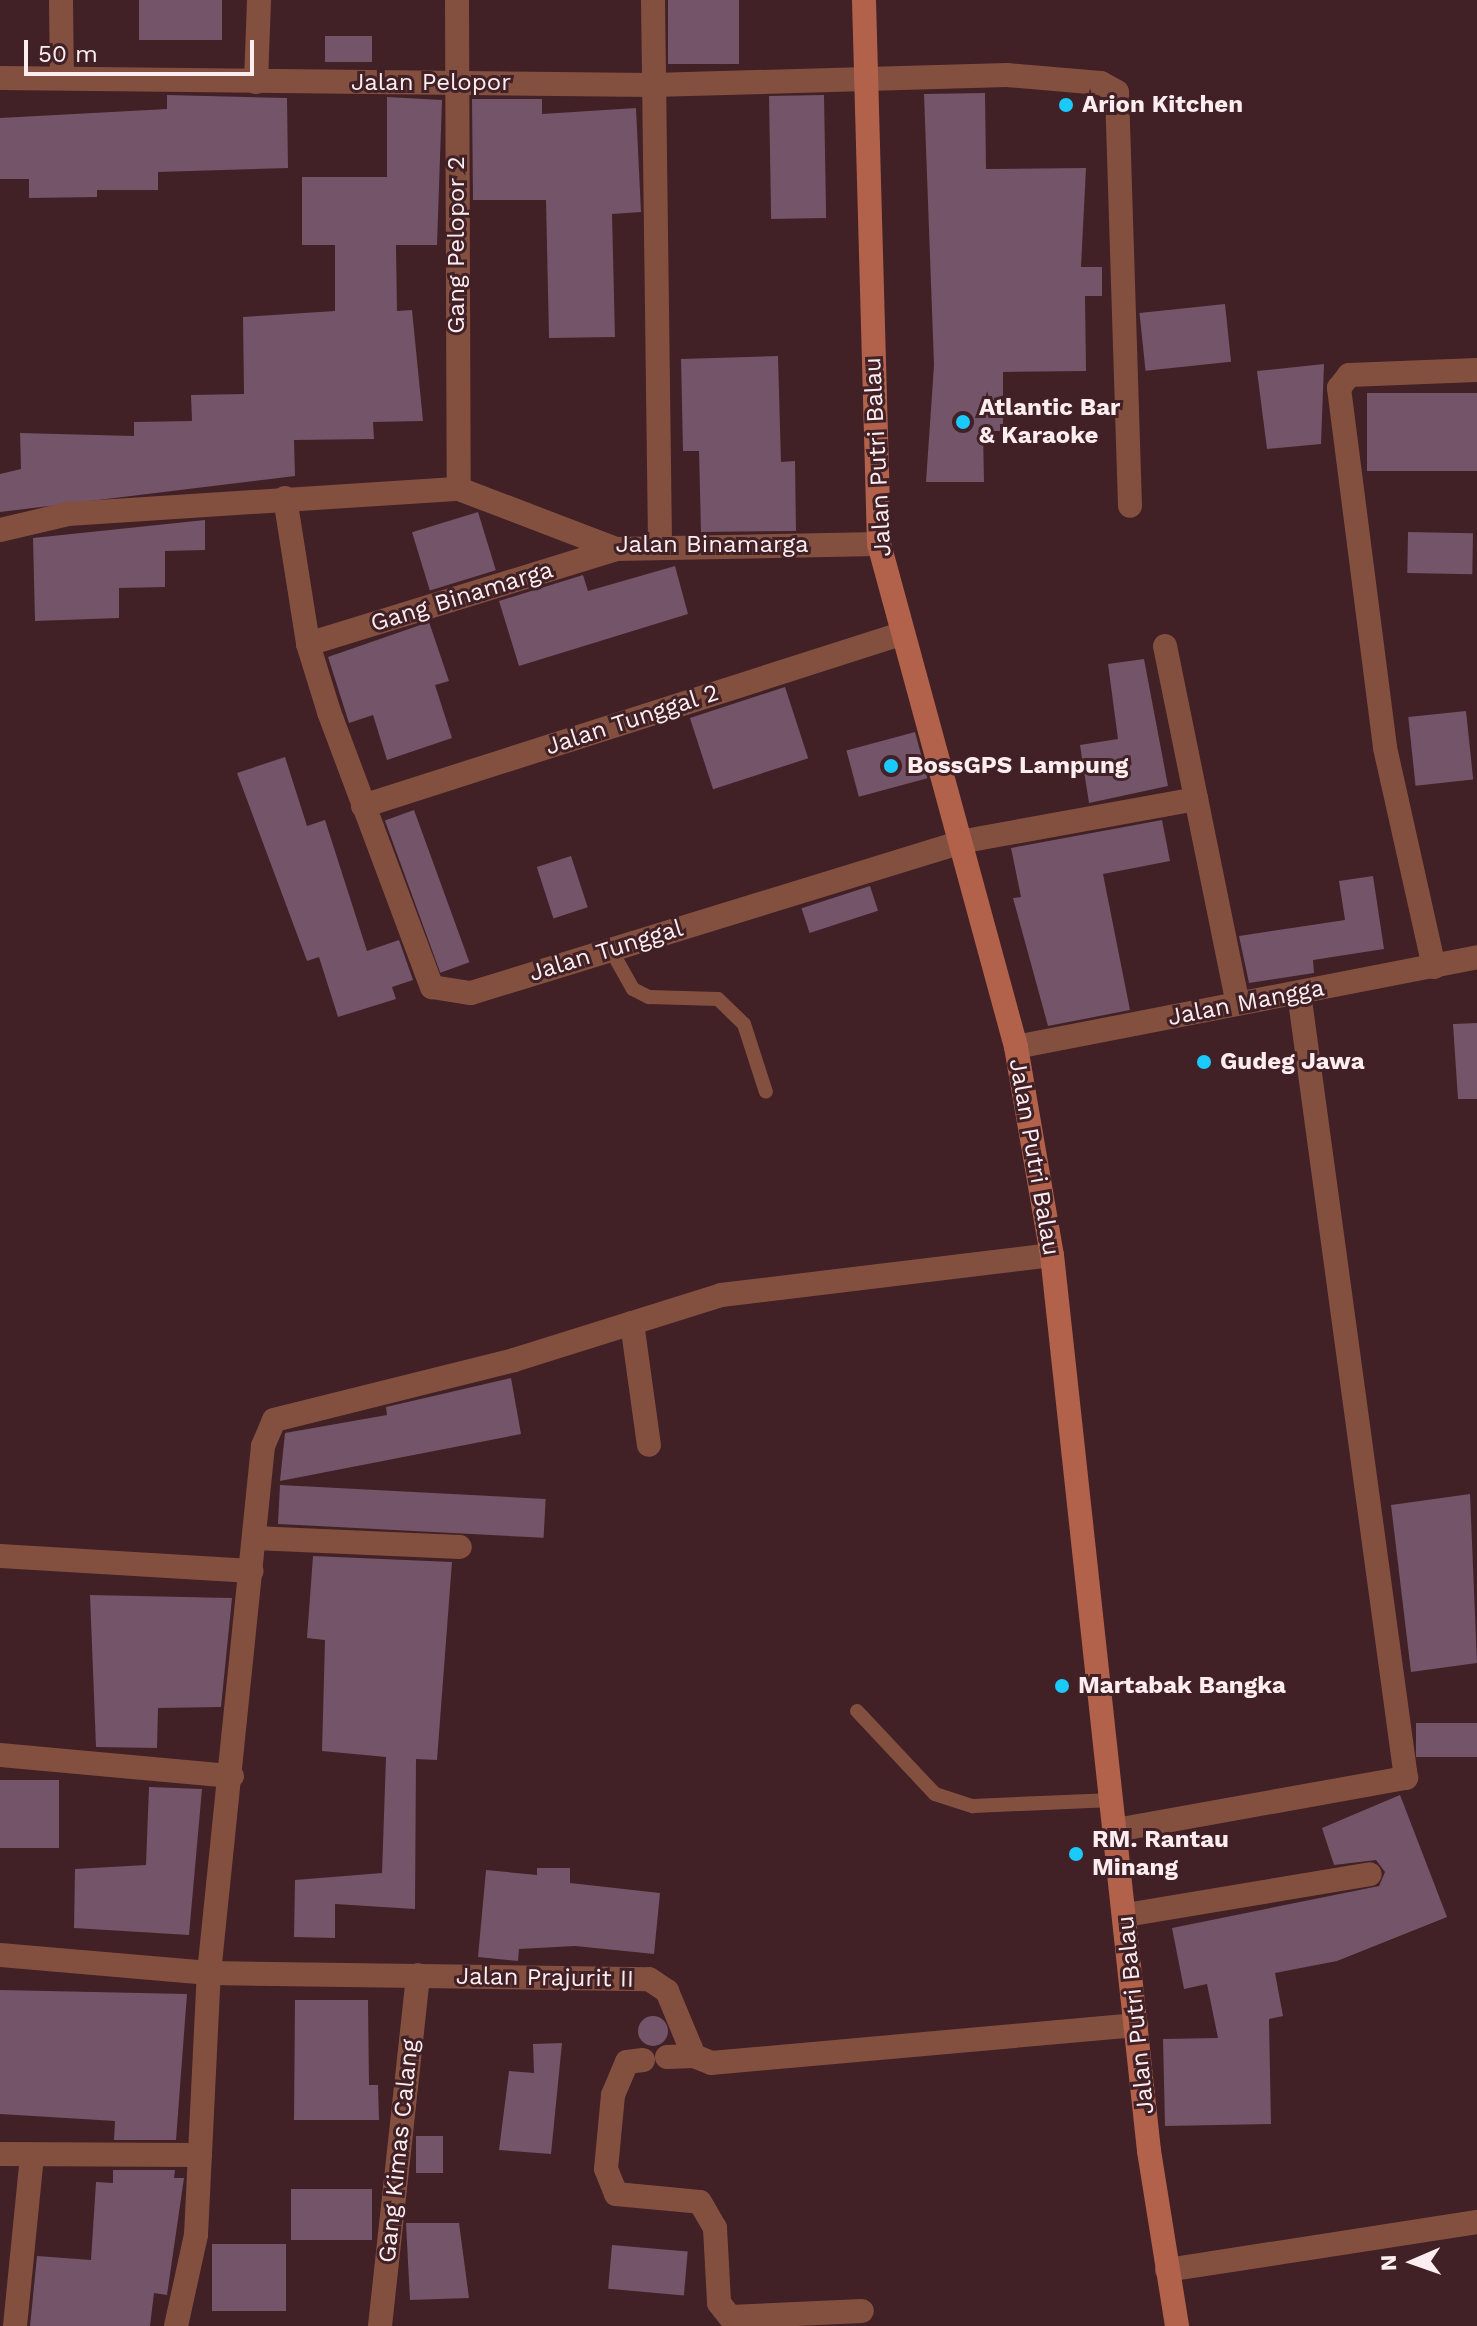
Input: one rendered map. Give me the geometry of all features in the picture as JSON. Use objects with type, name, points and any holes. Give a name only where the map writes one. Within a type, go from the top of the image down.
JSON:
[{"type":"main road","name":"Jalan Putri Balau","points":[[864,0],[862,77],[879,544],[901,634],[965,841],[1016,1047],[1052,1255],[1136,2025],[1177,2326]]},
{"type":"street","points":[[61,0],[62,77]]},
{"type":"street","points":[[256,82],[259,0]]},
{"type":"street","name":"Gang Pelopor 2","points":[[457,0],[459,489]]},
{"type":"street","points":[[653,0],[660,544]]},
{"type":"street","name":"Jalan Pelopor","points":[[0,78],[652,85],[862,77],[1060,78],[1117,92],[1130,506]]},
{"type":"street","points":[[1434,967],[1385,747],[1339,388],[1349,375],[1477,370]]},
{"type":"street","points":[[0,530],[68,514],[459,489]]},
{"type":"street","name":"Jalan Binamarga","points":[[459,489],[616,549],[660,544],[879,544]]},
{"type":"street","points":[[285,498],[308,644],[363,806]]},
{"type":"street","name":"Gang Binamarga","points":[[308,644],[616,549]]},
{"type":"street","name":"Jalan Tunggal 2","points":[[363,806],[901,634]]},
{"type":"street","points":[[1165,646],[1238,1004]]},
{"type":"street","name":"Jalan Tunggal","points":[[363,806],[432,987],[471,993],[965,841],[1196,799]]},
{"type":"street","name":"Jalan Mangga","points":[[1016,1047],[1477,957]]},
{"type":"street","points":[[1116,1830],[1406,1778],[1299,993]]},
{"type":"street","points":[[176,2326],[196,2235],[209,1973],[232,1776],[263,1446],[274,1420],[632,1323],[721,1295],[1052,1255]]},
{"type":"street","points":[[632,1323],[649,1445]]},
{"type":"street","points":[[254,1538],[460,1547]]},
{"type":"street","points":[[0,1556],[252,1571]]},
{"type":"street","points":[[0,1755],[232,1776]]},
{"type":"street","points":[[1126,1915],[1370,1874]]},
{"type":"street","name":"Jalan Prajurit II","points":[[0,1955],[209,1973],[649,1979],[667,1991],[694,2056]]},
{"type":"street","name":"Gang Kimas Calang","points":[[380,2326],[418,1975]]},
{"type":"street","points":[[862,2311],[730,2317],[719,2303],[715,2228],[700,2202],[616,2194],[606,2169],[613,2095],[627,2062],[694,2056],[733,2062],[1136,2025]]},
{"type":"street","points":[[0,2154],[32,2157],[200,2155]]},
{"type":"street","points":[[15,2326],[32,2157]]},
{"type":"street","points":[[1167,2270],[1477,2222]]},
{"type":"lane","points":[[611,950],[633,989],[649,997],[718,999],[744,1024],[766,1092]]},
{"type":"lane","points":[[857,1711],[935,1794],[988,1806],[1113,1800]]},
{"type":"building","points":[[139,0],[222,0],[222,40],[139,40]]},
{"type":"building","points":[[668,0],[739,0],[739,64],[668,64]]},
{"type":"building","points":[[325,36],[372,36],[372,62],[325,62]]},
{"type":"building","points":[[985,93],[986,169],[1086,168],[1081,267],[1102,267],[1102,296],[1085,296],[1086,371],[1003,372],[1003,431],[983,431],[984,482],[926,482],[934,365],[924,94]]},
{"type":"building","points":[[167,95],[287,98],[288,168],[158,172],[158,190],[97,190],[97,197],[29,198],[29,179],[0,179],[0,118],[167,109]]},
{"type":"building","points":[[824,95],[826,218],[771,219],[769,96]]},
{"type":"building","points":[[387,97],[442,100],[437,245],[396,245],[397,311],[412,310],[423,421],[373,422],[374,439],[294,440],[295,476],[0,512],[0,474],[21,469],[20,433],[134,436],[134,422],[192,421],[191,395],[244,394],[243,317],[335,311],[335,245],[302,245],[302,177],[387,177]]},
{"type":"building","points":[[472,99],[542,99],[542,114],[636,108],[641,212],[612,214],[615,337],[549,338],[546,200],[473,200]]},
{"type":"building","points":[[1225,304],[1231,362],[1146,371],[1139,313]]},
{"type":"building","points":[[778,356],[781,462],[795,461],[796,531],[701,532],[699,451],[683,451],[681,359]]},
{"type":"building","points":[[1324,364],[1321,444],[1267,449],[1257,371]]},
{"type":"building","points":[[1367,393],[1477,393],[1477,471],[1367,471]]},
{"type":"building","points":[[478,512],[496,570],[430,591],[412,532]]},
{"type":"building","points":[[205,520],[205,550],[165,551],[165,587],[119,588],[119,618],[35,621],[33,538]]},
{"type":"building","points":[[1408,532],[1473,533],[1472,574],[1407,573]]},
{"type":"building","points":[[675,566],[688,614],[519,666],[499,601],[583,575],[588,591]]},
{"type":"building","points":[[429,622],[449,681],[435,685],[452,738],[387,760],[373,715],[349,723],[328,657]]},
{"type":"building","points":[[1144,659],[1168,786],[1089,803],[1080,745],[1118,739],[1108,664]]},
{"type":"building","points":[[785,687],[808,758],[713,789],[690,718]]},
{"type":"building","points":[[1466,711],[1473,780],[1416,786],[1408,717]]},
{"type":"building","name":"BossGPS Lampung","points":[[915,732],[927,778],[859,797],[846,750]]},
{"type":"building","points":[[285,757],[307,826],[325,820],[367,951],[399,940],[413,980],[392,987],[396,999],[338,1017],[319,957],[307,961],[237,773]]},
{"type":"building","points":[[414,810],[469,962],[440,973],[385,821]]},
{"type":"building","points":[[1162,820],[1170,861],[1103,874],[1130,1010],[1048,1026],[1013,898],[1021,897],[1011,848]]},
{"type":"building","points":[[571,856],[588,907],[553,918],[537,867]]},
{"type":"building","points":[[1373,876],[1384,949],[1313,960],[1314,973],[1249,983],[1239,936],[1345,920],[1339,881]]},
{"type":"building","points":[[870,886],[878,911],[810,933],[802,908]]},
{"type":"building","points":[[1477,1023],[1477,1099],[1458,1099],[1453,1024]]},
{"type":"building","points":[[511,1378],[521,1434],[280,1481],[285,1433],[387,1415],[386,1407]]},
{"type":"building","points":[[280,1485],[546,1499],[544,1538],[278,1524]]},
{"type":"building","points":[[1470,1494],[1477,1663],[1411,1672],[1391,1505]]},
{"type":"building","points":[[313,1556],[452,1562],[437,1760],[416,1759],[415,1909],[335,1904],[335,1938],[294,1937],[295,1880],[382,1873],[386,1757],[322,1751],[325,1640],[307,1638]]},
{"type":"building","points":[[90,1595],[232,1598],[221,1707],[158,1708],[157,1748],[96,1747]]},
{"type":"building","points":[[1416,1723],[1477,1723],[1477,1757],[1416,1757]]},
{"type":"building","points":[[0,1780],[59,1780],[59,1848],[0,1848]]},
{"type":"building","points":[[149,1787],[202,1789],[189,1935],[74,1928],[75,1869],[146,1865]]},
{"type":"building","points":[[1400,1795],[1447,1917],[1337,1961],[1275,1973],[1283,2016],[1269,2019],[1271,2124],[1165,2126],[1163,2039],[1218,2038],[1207,1984],[1184,1989],[1172,1928],[1379,1886],[1385,1872],[1376,1860],[1334,1865],[1322,1828]]},
{"type":"building","points":[[537,1868],[570,1868],[570,1883],[660,1893],[654,1954],[575,1946],[519,1949],[518,1961],[478,1957],[486,1870],[537,1875]]},
{"type":"building","points":[[0,1990],[187,1994],[176,2140],[114,2140],[115,2121],[0,2114]]},
{"type":"building","points":[[295,2000],[368,2000],[369,2085],[378,2085],[379,2120],[294,2120]]},
{"type":"building","points":[[653,2016],[664,2020],[668,2031],[664,2042],[653,2046],[642,2042],[638,2031],[642,2020]]},
{"type":"building","points":[[562,2043],[551,2154],[499,2150],[509,2071],[534,2073],[533,2044]]},
{"type":"building","points":[[416,2136],[443,2136],[443,2173],[416,2173]]},
{"type":"building","points":[[113,2170],[175,2170],[174,2178],[184,2178],[167,2295],[154,2293],[150,2326],[30,2326],[37,2256],[91,2260],[96,2182],[113,2183]]},
{"type":"building","points":[[291,2189],[372,2189],[372,2240],[291,2240]]},
{"type":"building","points":[[406,2223],[459,2223],[469,2298],[410,2300]]},
{"type":"building","points":[[212,2244],[286,2244],[286,2311],[212,2311]]},
{"type":"building","points":[[612,2245],[688,2252],[684,2295],[608,2289]]},
{"type":"place","name":"Arion Kitchen","points":[[1066,105]]},
{"type":"place","name":"Atlantic Bar & Karaoke","points":[[963,422]]},
{"type":"place","name":"BossGPS Lampung","points":[[891,766]]},
{"type":"place","name":"Gudeg Jawa","points":[[1204,1062]]},
{"type":"place","name":"Martabak Bangka","points":[[1062,1686]]},
{"type":"place","name":"RM. Rantau Minang","points":[[1076,1854]]}]
